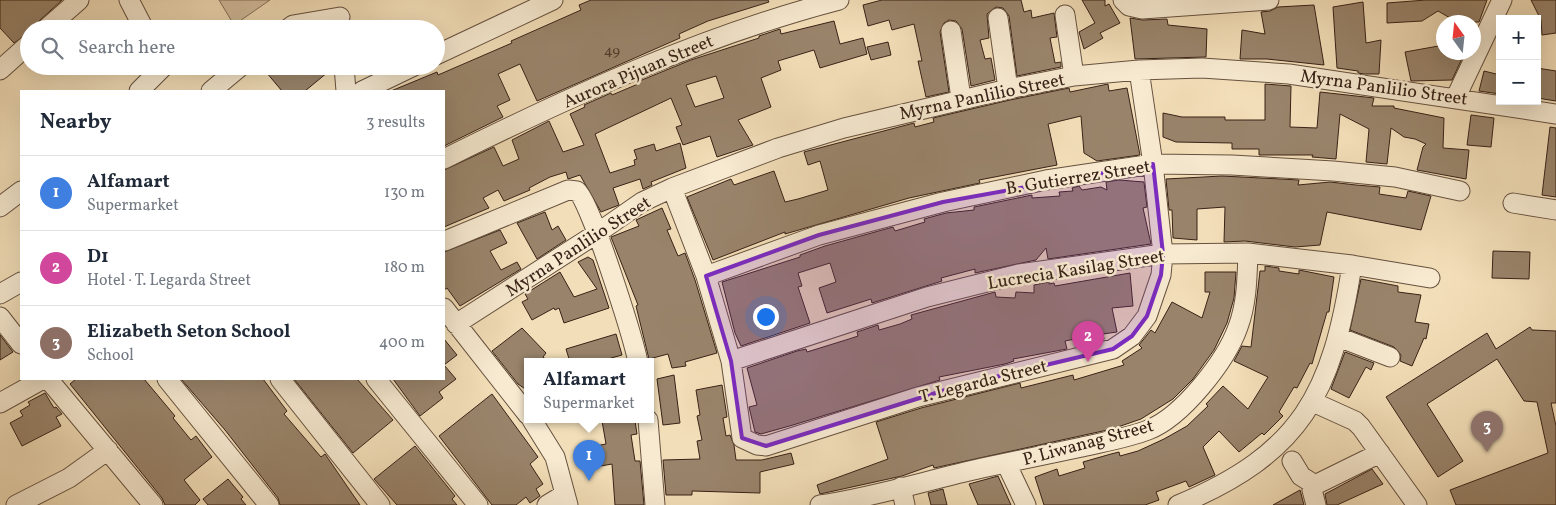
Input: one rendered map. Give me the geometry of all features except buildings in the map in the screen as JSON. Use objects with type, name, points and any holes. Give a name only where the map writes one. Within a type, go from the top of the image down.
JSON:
[{"type":"street","points":[[56,20],[79,0]]},
{"type":"street","points":[[129,0],[139,20]]},
{"type":"street","points":[[445,52],[553,0]]},
{"type":"street","name":"Aurora Pijuan Street","points":[[445,159],[637,70],[715,37],[775,17],[836,0]]},
{"type":"street","points":[[1123,0],[1129,6],[1142,8],[1269,0]]},
{"type":"street","points":[[1456,97],[1502,0]]},
{"type":"street","points":[[319,20],[340,15]]},
{"type":"street","points":[[1065,15],[1074,76]]},
{"type":"street","points":[[998,18],[1008,89]]},
{"type":"street","points":[[951,31],[961,98]]},
{"type":"street","points":[[0,70],[20,52]]},
{"type":"street","name":"Myrna Panlilio Street","points":[[456,324],[596,234],[642,202],[672,188],[778,148],[844,128],[961,98],[1074,76],[1138,70],[1202,68],[1289,74],[1456,97],[1556,114]]},
{"type":"street","name":"T. Legarda Street","points":[[731,361],[742,438],[757,445],[766,446],[918,397],[1113,349],[1132,336],[1147,316],[1161,275],[1163,254],[1153,164],[1138,70]]},
{"type":"street","points":[[140,90],[156,75]]},
{"type":"street","points":[[212,90],[230,75]]},
{"type":"street","points":[[345,75],[346,90]]},
{"type":"street","points":[[364,90],[395,75]]},
{"type":"street","name":"B. Gutierrez Street","points":[[706,276],[819,235],[943,202],[1046,180],[1153,164],[1232,164],[1333,171],[1395,177],[1460,191]]},
{"type":"street","points":[[672,188],[706,276],[731,361]]},
{"type":"street","points":[[445,241],[573,190],[581,194],[633,338],[637,358]]},
{"type":"street","points":[[0,207],[20,192]]},
{"type":"street","points":[[1513,203],[1556,210]]},
{"type":"street","name":"Lucrecia Kasilag Street","points":[[731,361],[927,297],[1019,274],[1163,254],[1248,252],[1352,265],[1430,278]]},
{"type":"street","name":"P. Liwanag Street","points":[[820,505],[903,496],[1006,463],[1147,430],[1165,421],[1181,408],[1202,386],[1238,328],[1246,297],[1248,252]]},
{"type":"street","points":[[1178,505],[1240,475],[1264,458],[1289,436],[1312,402],[1338,337],[1344,319],[1352,265]]},
{"type":"street","points":[[0,294],[20,283]]},
{"type":"street","points":[[445,309],[524,410]]},
{"type":"street","points":[[0,317],[20,343]]},
{"type":"street","points":[[1338,337],[1390,357]]},
{"type":"street","points":[[0,403],[41,380]]},
{"type":"street","points":[[49,380],[153,505]]},
{"type":"street","points":[[168,380],[269,505]]},
{"type":"street","points":[[281,380],[380,505]]},
{"type":"street","points":[[377,380],[478,505]]},
{"type":"street","points":[[1312,402],[1355,421],[1416,505]]},
{"type":"street","points":[[534,423],[555,456],[567,499],[547,505]]},
{"type":"street","points":[[648,423],[655,505]]},
{"type":"street","points":[[16,505],[69,478],[108,450]]},
{"type":"street","points":[[1316,505],[1312,490],[1315,485],[1380,453]]},
{"type":"street","points":[[1292,462],[1301,476],[1315,485]]},
{"type":"street","points":[[1006,463],[1026,505]]},
{"type":"highlighted area","points":[[1153,164],[1163,254],[1161,275],[1147,316],[1132,336],[1113,349],[958,386],[766,446],[742,438],[731,361],[706,276],[819,235],[943,202]]},
{"type":"shaded area","points":[[219,0],[270,0],[241,20],[231,20]]},
{"type":"place","name":"D1","points":[[1088,362]]},
{"type":"place","name":"Elizabeth Seton School","points":[[1487,452]]},
{"type":"place","name":"Alfamart","points":[[589,481]]}]
